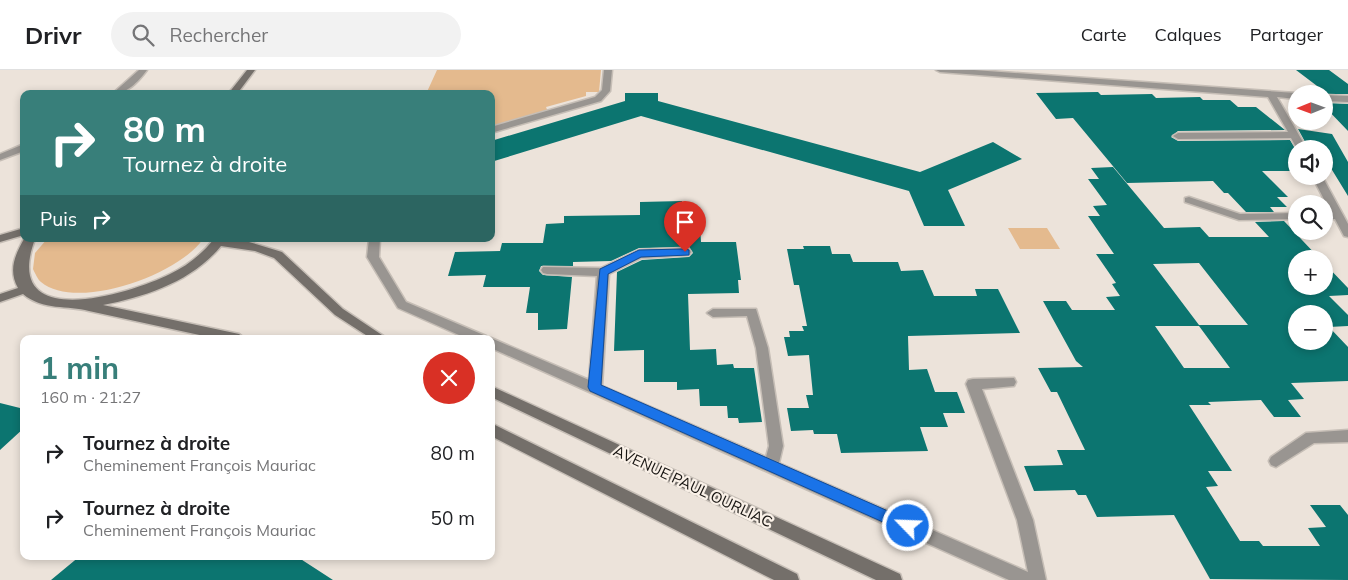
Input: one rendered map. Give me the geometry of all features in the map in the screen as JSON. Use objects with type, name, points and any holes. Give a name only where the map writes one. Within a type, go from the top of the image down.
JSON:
[{"type":"main road","points":[[235,90],[251,70]]},
{"type":"main road","points":[[0,239],[20,232]]},
{"type":"main road","points":[[27,242],[16,257],[12,267],[12,280],[20,291],[47,303],[74,305],[138,316],[221,335]]},
{"type":"main road","points":[[74,305],[117,299],[165,282],[199,261],[217,242]]},
{"type":"main road","points":[[229,242],[267,250],[278,255],[338,312],[375,335]]},
{"type":"main road","points":[[0,298],[20,291]]},
{"type":"main road","name":"AVENUE PAUL OURLIAC","points":[[495,393],[894,580]]},
{"type":"main road","points":[[495,431],[791,580]]},
{"type":"street","points":[[121,90],[143,70]]},
{"type":"street","points":[[495,129],[598,100],[606,91],[608,70]]},
{"type":"street","points":[[940,70],[1288,96]]},
{"type":"street","points":[[1271,95],[1297,140]]},
{"type":"street","points":[[1333,98],[1348,99]]},
{"type":"street","points":[[1178,136],[1294,135]]},
{"type":"street","points":[[0,157],[20,149]]},
{"type":"street","points":[[1322,185],[1348,234]]},
{"type":"street","points":[[1188,200],[1238,217],[1288,216]]},
{"type":"street","points":[[1333,216],[1339,216]]},
{"type":"street","points":[[374,242],[373,257],[402,305],[472,335]]},
{"type":"street","points":[[547,270],[603,272],[639,254],[685,252]]},
{"type":"street","points":[[594,387],[603,272]]},
{"type":"street","points":[[713,313],[752,312],[762,348],[776,446],[771,465]]},
{"type":"street","points":[[495,345],[1028,580]]},
{"type":"street","points":[[1009,382],[974,384],[1026,520],[1038,580]]},
{"type":"street","points":[[1276,461],[1311,437],[1348,436]]},
{"type":"shaded area","points":[[437,70],[601,70],[599,92],[586,92],[586,96],[546,107],[548,112],[495,126],[495,90],[428,90]]},
{"type":"shaded area","points":[[1008,228],[1047,228],[1060,249],[1020,249]]},
{"type":"shaded area","points":[[44,242],[200,242],[191,252],[173,265],[151,276],[127,285],[102,291],[78,293],[57,290],[41,282],[33,269],[35,253]]},
{"type":"building","points":[[1296,70],[1329,70],[1348,84],[1348,94],[1333,94],[1333,85],[1316,85]]},
{"type":"building","points":[[1098,92],[1101,95],[1152,94],[1156,98],[1200,97],[1203,100],[1230,100],[1238,107],[1256,107],[1285,130],[1178,131],[1171,137],[1178,141],[1288,140],[1288,171],[1262,171],[1288,197],[1277,197],[1287,207],[1270,207],[1274,212],[1246,212],[1228,193],[1224,193],[1213,181],[1127,183],[1073,118],[1056,119],[1036,93]]},
{"type":"building","points":[[625,93],[658,93],[658,101],[920,172],[993,142],[1022,159],[948,190],[965,226],[924,226],[909,191],[641,116],[495,161],[495,140],[625,101]]},
{"type":"building","points":[[1333,103],[1348,104],[1348,131],[1333,115]]},
{"type":"building","points":[[1299,130],[1332,134],[1348,162],[1348,196],[1333,172],[1333,140],[1304,140]]},
{"type":"building","points":[[1113,167],[1164,228],[1200,227],[1209,237],[1269,237],[1255,222],[1284,221],[1288,225],[1288,240],[1302,240],[1311,250],[1288,250],[1288,295],[1333,295],[1333,272],[1348,288],[1348,295],[1329,296],[1348,315],[1348,326],[1333,327],[1333,305],[1288,305],[1288,350],[1333,350],[1333,331],[1348,347],[1348,381],[1291,383],[1304,399],[1288,400],[1301,417],[1274,417],[1261,400],[1208,402],[1211,405],[1189,405],[1232,471],[1208,471],[1218,486],[1206,487],[1240,541],[1259,541],[1263,546],[1320,546],[1308,528],[1326,527],[1310,505],[1340,505],[1348,515],[1348,580],[1210,579],[1174,515],[1097,517],[1086,495],[1078,495],[1075,490],[1034,491],[1024,466],[1063,465],[1057,450],[1085,450],[1057,392],[1051,392],[1038,368],[1083,367],[1076,361],[1043,301],[1066,301],[1072,310],[1115,310],[1106,297],[1120,296],[1112,284],[1116,283],[1096,254],[1114,254],[1088,216],[1100,216],[1093,206],[1107,205],[1088,179],[1099,179],[1091,168]],"holes":[[[1199,263],[1248,325],[1199,325],[1153,264]],[[1155,326],[1199,326],[1230,368],[1184,368]]]},
{"type":"building","points":[[682,201],[682,209],[699,209],[701,242],[736,242],[741,280],[738,280],[739,293],[688,294],[690,350],[716,349],[717,365],[733,364],[734,368],[754,368],[762,422],[739,423],[738,418],[728,418],[727,406],[700,406],[699,389],[677,390],[677,382],[644,382],[644,350],[614,351],[617,272],[642,260],[689,257],[693,253],[689,247],[639,248],[611,261],[573,262],[573,266],[541,266],[539,271],[543,275],[572,277],[567,329],[538,330],[538,313],[526,313],[530,287],[483,287],[486,275],[448,276],[455,252],[500,251],[502,243],[543,243],[546,224],[564,223],[564,216],[640,215],[640,202]]},
{"type":"building","points":[[803,246],[830,246],[832,254],[850,254],[853,262],[898,262],[901,271],[923,270],[934,296],[977,296],[975,289],[998,289],[1020,333],[908,336],[909,370],[927,369],[935,392],[957,392],[965,413],[943,413],[948,427],[920,427],[928,451],[841,453],[837,434],[814,434],[813,430],[791,431],[787,408],[809,408],[806,395],[813,395],[809,355],[788,356],[784,337],[790,337],[789,331],[804,331],[802,326],[807,326],[799,285],[794,285],[787,249],[804,249]]},
{"type":"building","points":[[0,403],[20,408],[20,432],[0,450]]},
{"type":"building","points":[[75,560],[302,560],[333,580],[51,580]]},
{"type":"route","points":[[685,252],[639,254],[603,272],[594,387],[908,526]]}]
